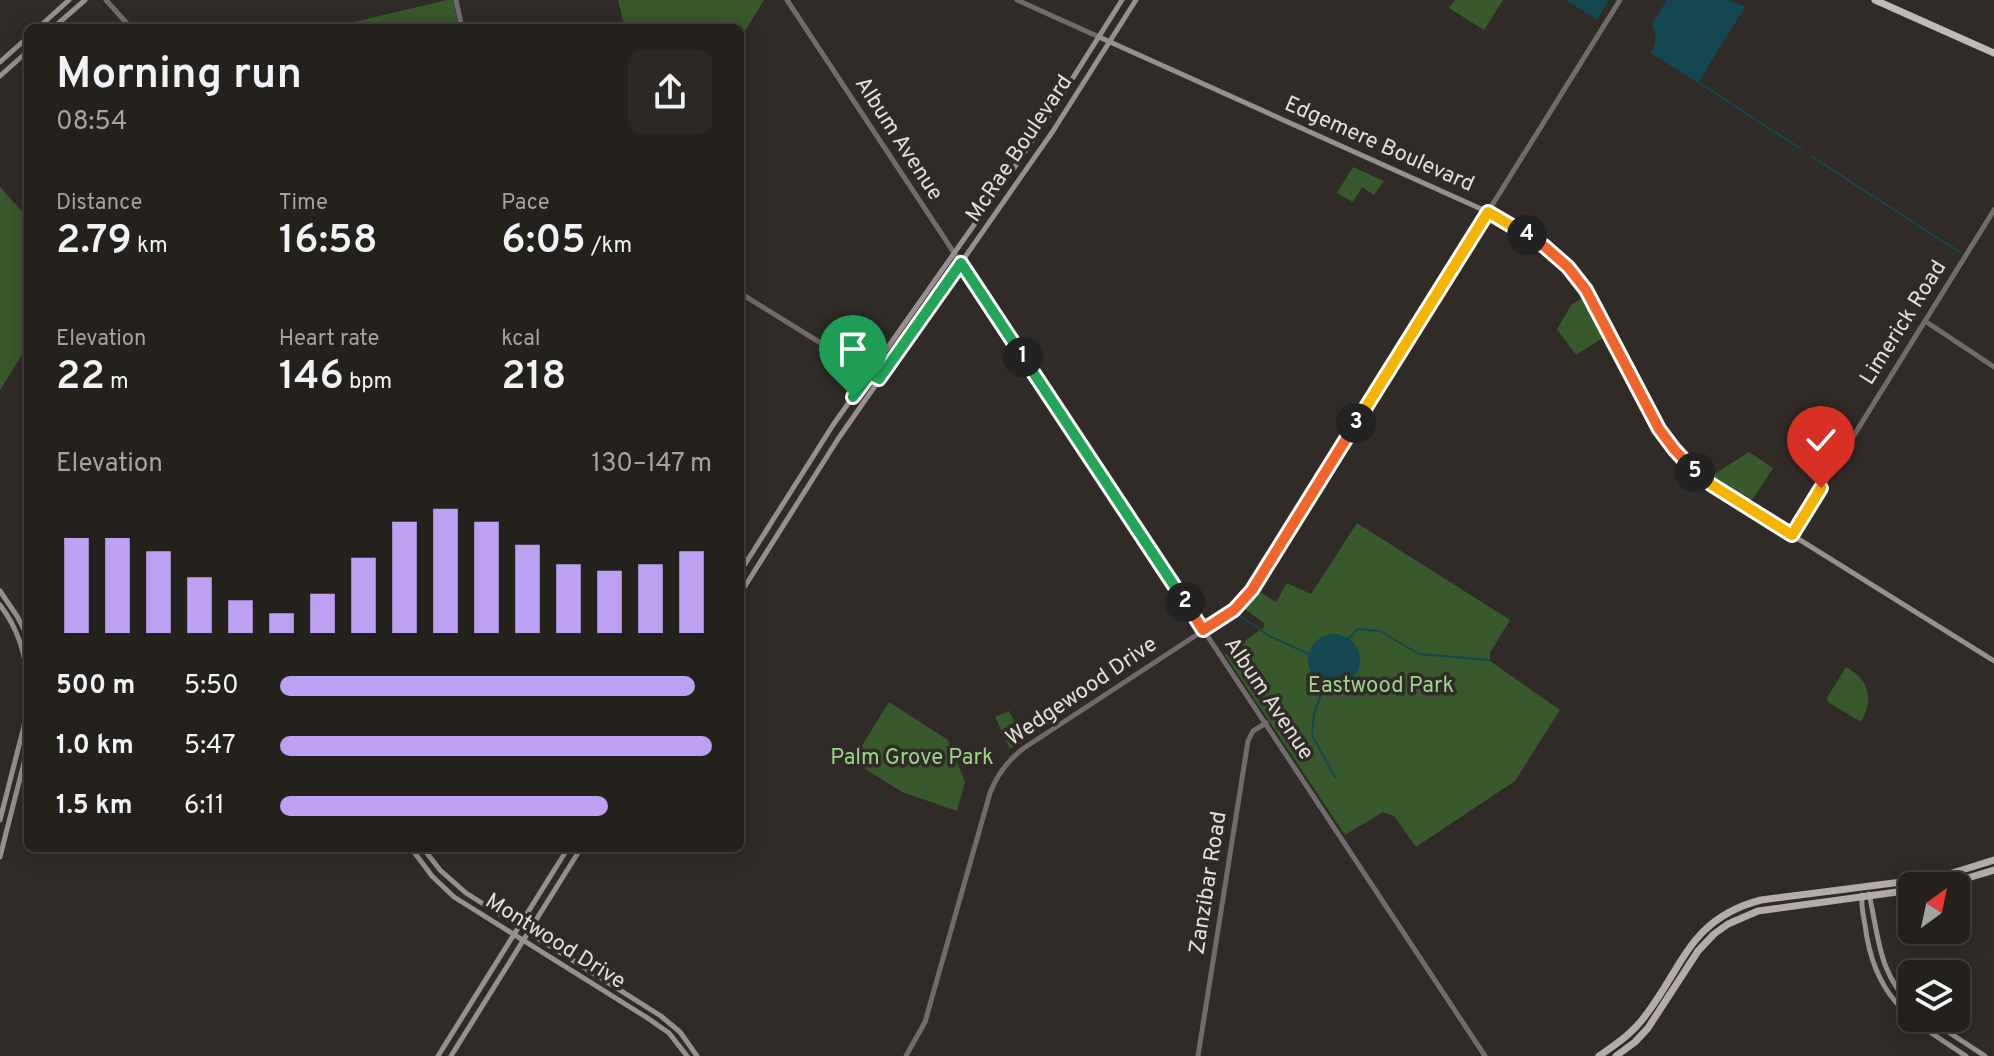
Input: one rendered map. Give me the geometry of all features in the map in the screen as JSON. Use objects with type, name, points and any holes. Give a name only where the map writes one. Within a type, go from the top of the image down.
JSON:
[{"type":"highway","points":[[1875,0],[1994,53]]},
{"type":"main road","points":[[42,24],[69,0]]},
{"type":"main road","points":[[58,24],[85,0]]},
{"type":"main road","name":"McRae Boulevard","points":[[744,566],[826,435],[1034,139],[1122,0]]},
{"type":"main road","name":"McRae Boulevard","points":[[744,588],[812,479],[1053,131],[1136,0]]},
{"type":"main road","name":"Edgemere Boulevard","points":[[1099,37],[1488,212],[1544,246],[1578,278],[1590,296],[1659,429],[1684,461],[1712,485],[1994,661]]},
{"type":"main road","points":[[0,62],[24,41]]},
{"type":"main road","points":[[0,76],[24,55]]},
{"type":"main road","points":[[923,297],[932,305]]},
{"type":"main road","points":[[0,591],[24,629]]},
{"type":"main road","points":[[0,605],[24,643]]},
{"type":"main road","points":[[0,820],[24,737]]},
{"type":"main road","points":[[0,857],[24,762]]},
{"type":"main road","points":[[3,810],[11,812]]},
{"type":"main road","name":"Montwood Drive","points":[[414,852],[432,876],[454,897],[658,1025],[687,1056]]},
{"type":"main road","name":"Montwood Drive","points":[[426,852],[455,885],[666,1020],[697,1056]]},
{"type":"main road","points":[[438,1056],[565,852]]},
{"type":"main road","points":[[451,1056],[578,852]]},
{"type":"main road","points":[[1599,1056],[1635,1028],[1697,937],[1724,914],[1750,903],[1949,874],[1994,860]]},
{"type":"main road","points":[[1970,877],[1994,870]]},
{"type":"main road","points":[[1865,886],[1867,945],[1878,977],[1901,1010],[1966,1056]]},
{"type":"main road","points":[[1616,1056],[1642,1035],[1707,941],[1728,924],[1752,913],[1898,892]]},
{"type":"main road","points":[[1866,896],[1883,961],[1898,989]]},
{"type":"main road","points":[[1750,903],[1752,913]]},
{"type":"main road","points":[[492,971],[500,976]]},
{"type":"main road","points":[[456,1027],[465,1033]]},
{"type":"main road","points":[[1635,1028],[1642,1035]]},
{"type":"main road","points":[[1948,1032],[1985,1056]]},
{"type":"street","points":[[106,0],[127,24]]},
{"type":"street","points":[[456,0],[461,24]]},
{"type":"street","name":"Album Avenue","points":[[787,0],[1485,1056]]},
{"type":"street","name":"Edgemere Boulevard","points":[[1017,0],[1099,37]]},
{"type":"street","name":"Wedgewood Drive","points":[[906,1056],[925,1022],[990,793],[1000,774],[1024,748],[1234,610],[1252,590],[1620,0]]},
{"type":"street","name":"Limerick Road","points":[[1792,535],[1994,210]]},
{"type":"street","points":[[744,295],[879,379]]},
{"type":"street","points":[[1925,321],[1994,367]]},
{"type":"street","name":"Zanzibar Road","points":[[1198,1056],[1248,741],[1253,731],[1266,723]]},
{"type":"green space","points":[[453,0],[458,24],[346,24]]},
{"type":"green space","points":[[618,0],[764,0],[744,32],[744,24],[624,24]]},
{"type":"green space","points":[[1455,0],[1503,0],[1484,30],[1449,8]]},
{"type":"green space","points":[[1353,167],[1384,181],[1374,195],[1362,187],[1353,202],[1337,193]]},
{"type":"green space","points":[[0,187],[24,214],[24,351],[0,390]]},
{"type":"green space","points":[[1585,297],[1604,334],[1576,355],[1557,329],[1572,304]]},
{"type":"green space","points":[[1749,452],[1773,468],[1750,501],[1710,477]]},
{"type":"green space","name":"Eastwood Park","points":[[1357,523],[1510,620],[1490,653],[1490,661],[1560,710],[1515,781],[1416,847],[1394,816],[1383,812],[1345,835],[1225,655],[1264,627],[1264,623],[1245,609],[1260,592],[1276,602],[1287,583],[1311,594]]},
{"type":"green space","points":[[1846,667],[1860,678],[1867,691],[1868,705],[1861,722],[1828,702],[1827,698]]},
{"type":"green space","name":"Palm Grove Park","points":[[889,702],[948,740],[965,782],[957,811],[902,792],[856,763],[855,757]]},
{"type":"green space","points":[[1009,711],[1023,738],[1010,749],[995,717]]},
{"type":"water","points":[[1566,0],[1609,0],[1597,20]]},
{"type":"water","points":[[1667,0],[1729,0],[1745,7],[1698,83],[1651,53],[1655,38],[1652,24]]},
{"type":"water","points":[[1334,634],[1352,642],[1360,660],[1352,678],[1334,686],[1316,678],[1308,660],[1316,642]]},
{"type":"waterway","points":[[1698,82],[1801,149]]},
{"type":"waterway","points":[[1811,156],[1961,253]]},
{"type":"waterway","points":[[1239,615],[1269,636],[1309,654]]},
{"type":"waterway","points":[[1348,639],[1358,629],[1380,631],[1419,654],[1489,660]]},
{"type":"waterway","points":[[1325,684],[1314,714],[1312,735],[1335,777]]},
{"type":"route","points":[[853,397],[870,374],[879,379],[961,263],[1203,630],[1234,610],[1252,590],[1488,212],[1555,254],[1578,278],[1659,429],[1702,478],[1792,535],[1821,488]]}]
